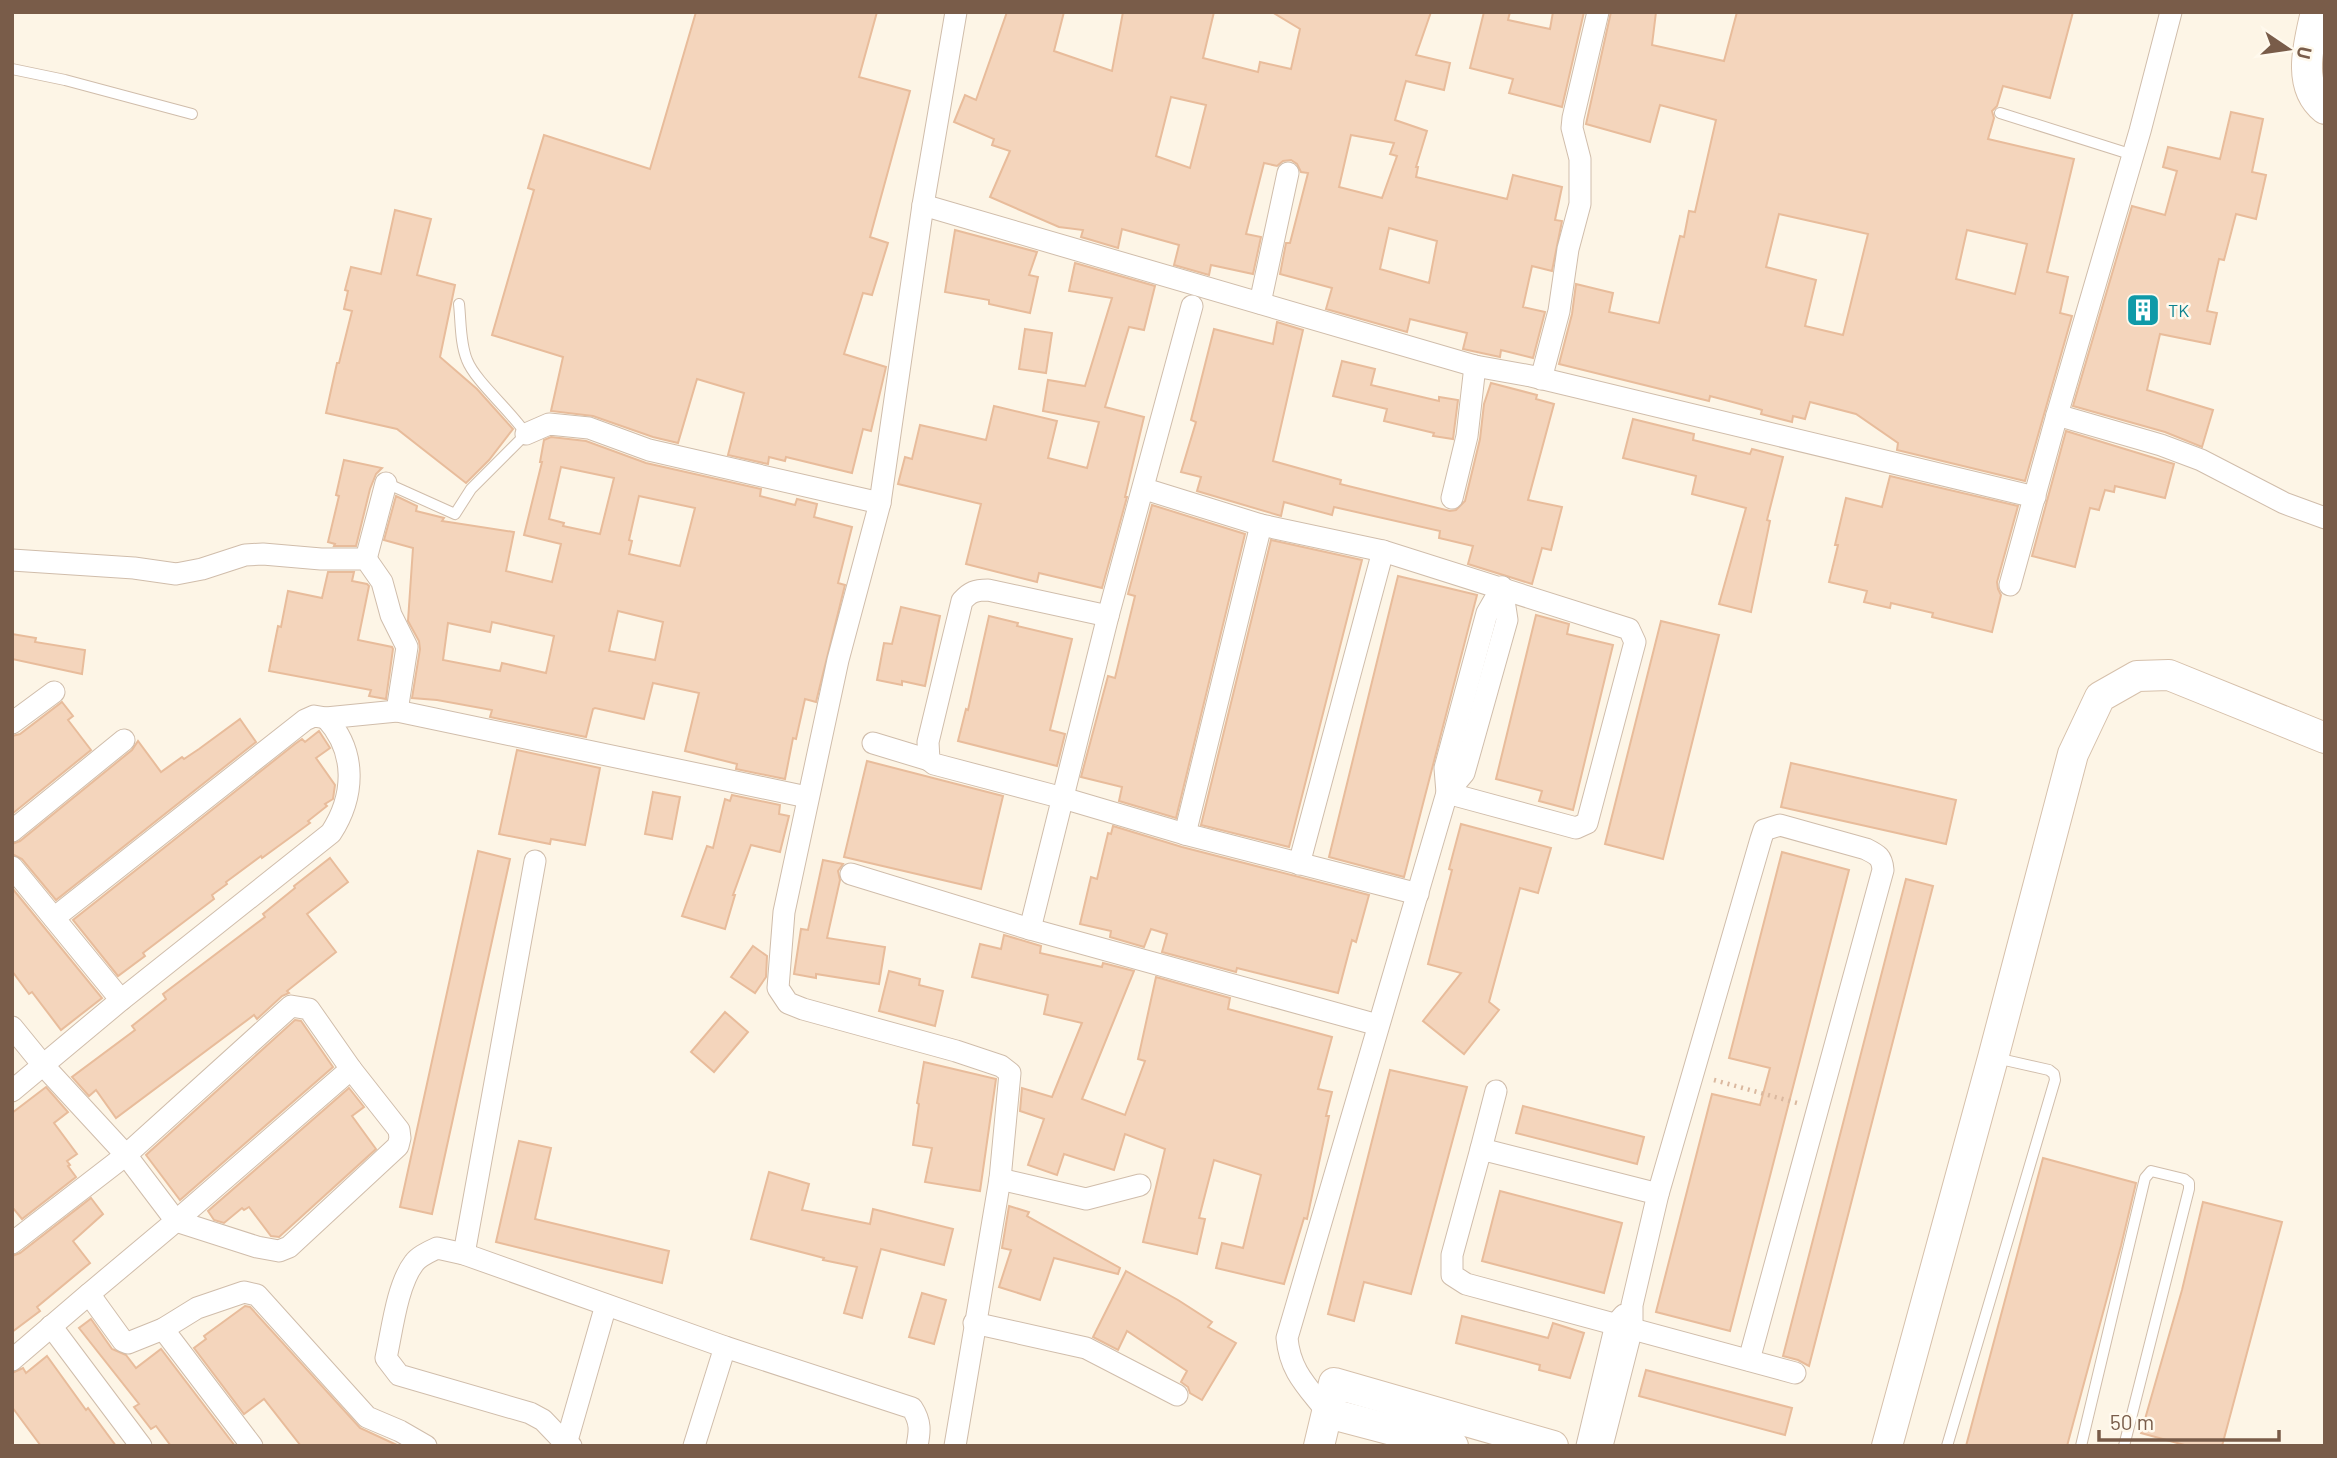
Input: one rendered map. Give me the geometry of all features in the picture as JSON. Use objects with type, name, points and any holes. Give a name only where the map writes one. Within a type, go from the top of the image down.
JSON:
[{"type":"street","points":[[955,1446],[1000,1179],[1011,1085],[1010,1073],[1000,1066],[956,1051],[803,1009],[788,1003],[778,988],[784,912],[807,797],[838,660],[880,503],[923,205],[956,12]]},
{"type":"street","points":[[1541,379],[1559,311],[1568,249],[1580,204],[1580,159],[1572,128],[1598,12]]},
{"type":"street","points":[[2010,585],[2171,12]]},
{"type":"street","points":[[2318,23],[2306,75],[2314,100],[2325,109]]},
{"type":"street","points":[[1260,303],[1288,173]]},
{"type":"street","points":[[923,205],[1475,366],[1541,379],[2035,497]]},
{"type":"street","points":[[1030,929],[1108,616],[1192,306]]},
{"type":"street","points":[[1452,498],[1466,436],[1475,366]]},
{"type":"street","points":[[2056,415],[2200,460],[2284,503],[2325,519]]},
{"type":"street","points":[[526,433],[549,424],[589,428],[649,450],[880,503]]},
{"type":"street","points":[[386,483],[366,559],[382,582],[391,615],[407,646],[397,711]]},
{"type":"street","points":[[1144,489],[1261,525],[1383,551],[1629,629],[1635,642],[1587,823],[1576,828],[1447,793]]},
{"type":"street","points":[[1185,834],[1261,525]]},
{"type":"street","points":[[1299,864],[1383,551]]},
{"type":"street","points":[[12,560],[134,568],[176,574],[245,555],[366,559]]},
{"type":"street","points":[[1502,587],[1507,620],[1464,773],[1447,793],[1287,1338],[1291,1362],[1297,1376],[1321,1385],[1553,1446]]},
{"type":"street","points":[[929,760],[928,742],[962,601],[968,594],[976,590],[988,590],[1108,616]]},
{"type":"street","points":[[1887,1446],[2073,754],[2100,697],[2137,676],[2169,675],[2325,738]]},
{"type":"street","points":[[12,723],[54,692]]},
{"type":"street","points":[[54,918],[305,720],[314,716],[326,718],[397,711],[807,797]]},
{"type":"street","points":[[12,1091],[121,1000],[331,833],[341,817],[350,790],[348,761],[336,729],[326,718]]},
{"type":"street","points":[[12,831],[124,740]]},
{"type":"street","points":[[873,743],[929,760],[934,764],[1185,834],[1418,894]]},
{"type":"street","points":[[1587,1446],[1632,1305],[1658,1194],[1764,830],[1780,825],[1877,854],[1882,860],[1883,870],[1749,1360]]},
{"type":"street","points":[[464,1254],[535,861]]},
{"type":"street","points":[[12,867],[121,1000]]},
{"type":"street","points":[[852,874],[1030,929],[1378,1025]]},
{"type":"street","points":[[12,1027],[43,1065],[126,1155],[176,1221],[269,1250],[279,1251],[289,1247],[398,1146],[400,1138],[399,1130],[351,1069],[309,1009],[291,1006],[126,1155],[12,1243]]},
{"type":"street","points":[[12,1360],[351,1069]]},
{"type":"street","points":[[1496,1091],[1452,1255],[1452,1275],[1466,1283],[1795,1373]]},
{"type":"street","points":[[1481,1149],[1658,1194]]},
{"type":"street","points":[[1000,1179],[1086,1199],[1140,1185]]},
{"type":"street","points":[[568,1445],[552,1427],[530,1413],[398,1375],[386,1358],[405,1282],[413,1264],[437,1248],[464,1254],[725,1347],[912,1408],[920,1428],[917,1446]]},
{"type":"street","points":[[89,1294],[123,1341],[132,1342],[163,1329],[197,1308],[251,1292],[257,1295],[367,1417],[426,1446]]},
{"type":"street","points":[[568,1445],[606,1305]]},
{"type":"street","points":[[974,1323],[1086,1348],[1177,1395]]},
{"type":"street","points":[[51,1326],[141,1446]]},
{"type":"street","points":[[1602,1446],[1624,1326]]},
{"type":"street","points":[[163,1329],[252,1446]]},
{"type":"street","points":[[694,1446],[725,1347]]},
{"type":"street","points":[[1319,1446],[1328,1413],[1321,1385]]},
{"type":"street","points":[[1328,1413],[1453,1446]]},
{"type":"lane","points":[[12,69],[65,80],[192,114]]},
{"type":"lane","points":[[2000,113],[2133,155]]},
{"type":"lane","points":[[386,483],[456,514],[471,489],[526,433],[516,418],[479,379],[467,361],[459,304]]},
{"type":"lane","points":[[1947,1446],[2055,1080],[2054,1074],[2049,1070],[1993,1058]]},
{"type":"lane","points":[[2081,1446],[2145,1178],[2151,1171],[2184,1179],[2189,1183],[2189,1188],[2124,1446]]},
{"type":"path","points":[[1693,1074],[1818,1109]]},
{"type":"building","points":[[696,12],[877,12],[859,77],[910,91],[870,237],[888,243],[872,295],[863,293],[844,354],[886,367],[871,431],[863,429],[852,473],[786,457],[785,461],[769,457],[768,464],[728,455],[744,393],[697,379],[678,443],[593,416],[551,411],[563,357],[492,335],[534,190],[528,188],[544,135],[650,169]]},
{"type":"building","points":[[1007,12],[1064,12],[1054,51],[1112,71],[1123,12],[1214,12],[1203,58],[1258,72],[1260,62],[1291,69],[1300,29],[1272,12],[1431,12],[1416,55],[1450,63],[1444,90],[1406,81],[1395,120],[1427,131],[1416,167],[1416,177],[1507,199],[1513,175],[1562,187],[1555,220],[1562,221],[1552,271],[1532,266],[1523,307],[1545,312],[1533,358],[1501,350],[1500,357],[1463,349],[1467,333],[1410,319],[1407,332],[1326,309],[1332,288],[1280,274],[1286,243],[1290,243],[1308,173],[1301,172],[1291,160],[1283,161],[1277,166],[1264,163],[1246,234],[1261,237],[1253,274],[1211,265],[1209,275],[1174,265],[1179,245],[1122,229],[1118,248],[1081,237],[1083,230],[1059,227],[990,197],[1010,151],[992,145],[994,139],[954,122],[965,95],[976,100]],"holes":[[[1171,97],[1206,105],[1190,168],[1156,156]],[[1351,135],[1394,143],[1390,154],[1397,156],[1382,198],[1339,187]],[[1389,228],[1437,241],[1429,283],[1380,269]]]},
{"type":"building","points":[[1484,12],[1510,12],[1508,20],[1550,29],[1553,12],[1584,12],[1562,107],[1509,93],[1513,79],[1470,68]]},
{"type":"building","points":[[1611,12],[1656,12],[1652,45],[1724,61],[1737,12],[2073,12],[2050,98],[2003,86],[1997,106],[1992,111],[1994,118],[1988,139],[2074,159],[2047,272],[2068,277],[2060,313],[2072,316],[2025,481],[1897,450],[1898,443],[1856,414],[1810,402],[1805,419],[1793,416],[1792,422],[1761,414],[1762,410],[1759,409],[1710,396],[1709,401],[1559,364],[1572,314],[1576,284],[1613,293],[1609,312],[1659,323],[1680,236],[1684,237],[1689,211],[1695,212],[1716,120],[1660,105],[1650,142],[1586,124]],"holes":[[[1779,214],[1868,234],[1843,335],[1805,326],[1816,280],[1766,267]],[[1967,230],[2027,244],[2015,294],[1956,279]]]},
{"type":"building","points":[[2231,112],[2263,119],[2252,172],[2266,175],[2256,219],[2236,214],[2224,260],[2219,259],[2207,311],[2217,313],[2210,344],[2160,334],[2147,390],[2213,410],[2202,447],[2165,432],[2073,406],[2132,206],[2165,215],[2177,171],[2163,167],[2168,147],[2220,159]]},
{"type":"building","points":[[395,210],[431,219],[417,275],[455,285],[440,357],[477,389],[513,429],[489,460],[466,483],[397,429],[326,413],[352,311],[344,309],[348,291],[345,290],[351,267],[381,274]]},
{"type":"building","points":[[955,230],[1037,252],[1029,275],[1038,277],[1030,313],[989,304],[989,300],[945,292]]},
{"type":"building","points":[[1075,263],[1155,286],[1144,330],[1129,327],[1105,407],[1144,417],[1127,497],[1102,588],[1039,573],[1037,582],[966,564],[981,504],[898,484],[905,457],[912,459],[920,425],[986,440],[994,406],[1057,421],[1048,458],[1087,468],[1099,422],[1043,411],[1048,380],[1085,386],[1112,298],[1069,291]]},
{"type":"building","points":[[1277,322],[1303,330],[1273,461],[1341,480],[1340,484],[1450,511],[1456,510],[1465,501],[1480,439],[1484,404],[1491,383],[1537,395],[1536,399],[1554,404],[1528,500],[1562,507],[1551,550],[1542,548],[1532,584],[1468,564],[1473,546],[1439,538],[1440,531],[1334,507],[1332,515],[1284,502],[1281,516],[1197,491],[1201,477],[1181,472],[1196,422],[1191,420],[1214,329],[1273,344]]},
{"type":"building","points":[[1025,329],[1052,333],[1046,373],[1019,369]]},
{"type":"building","points":[[1342,361],[1375,369],[1371,385],[1439,401],[1439,397],[1458,400],[1453,439],[1433,436],[1434,433],[1384,421],[1387,409],[1333,396]]},
{"type":"building","points":[[1633,419],[1694,434],[1693,440],[1750,454],[1752,449],[1783,457],[1767,520],[1770,521],[1751,612],[1719,604],[1746,508],[1692,494],[1696,476],[1623,458]]},
{"type":"building","points":[[2066,431],[2174,464],[2165,498],[2115,486],[2114,492],[2105,490],[2099,510],[2090,508],[2075,567],[2032,556]]},
{"type":"building","points":[[551,437],[586,441],[646,463],[761,489],[760,496],[795,505],[797,499],[817,504],[814,517],[852,527],[838,583],[845,585],[816,702],[805,699],[796,739],[793,738],[785,779],[736,769],[737,764],[685,751],[699,693],[653,683],[644,719],[595,708],[586,737],[490,717],[492,710],[412,698],[420,649],[419,641],[408,621],[413,548],[384,540],[396,496],[417,506],[416,511],[444,518],[442,521],[514,532],[506,571],[552,582],[561,544],[524,535],[542,462],[544,440]],"holes":[[[561,467],[614,478],[600,534],[563,526],[564,523],[549,519]],[[639,496],[695,508],[680,566],[629,554],[632,541],[629,540]],[[618,611],[663,622],[655,660],[609,651]],[[492,622],[554,636],[546,673],[502,663],[500,671],[443,660],[448,623],[490,632]]]},
{"type":"building","points":[[344,460],[382,468],[376,474],[370,489],[356,546],[334,546],[335,544],[328,542]]},
{"type":"building","points":[[1890,476],[2018,506],[1997,582],[2001,595],[1992,632],[1932,617],[1933,613],[1891,603],[1890,608],[1864,602],[1867,591],[1829,582],[1846,498],[1882,507]]},
{"type":"building","points":[[1152,505],[1245,534],[1176,818],[1119,801],[1122,787],[1081,777],[1108,676],[1115,678],[1135,596],[1128,594]]},
{"type":"building","points":[[1271,540],[1362,560],[1289,847],[1201,825]]},
{"type":"building","points":[[328,572],[354,572],[352,581],[369,586],[358,640],[393,649],[386,699],[369,696],[371,690],[269,671],[288,591],[322,598]]},
{"type":"building","points":[[1398,576],[1477,595],[1404,877],[1329,857]]},
{"type":"building","points":[[901,607],[940,616],[925,686],[902,681],[902,685],[877,680],[884,643],[892,644]]},
{"type":"building","points":[[1536,615],[1569,624],[1567,634],[1613,645],[1573,810],[1539,801],[1542,791],[1496,779]]},
{"type":"building","points":[[989,616],[1018,623],[1017,626],[1072,639],[1050,730],[1065,734],[1057,766],[958,741],[966,709],[968,710]]},
{"type":"building","points":[[1661,621],[1719,635],[1663,859],[1605,844]]},
{"type":"building","points":[[12,634],[36,638],[35,642],[85,650],[82,674],[12,659]]},
{"type":"building","points":[[62,702],[73,716],[68,720],[91,750],[12,814],[12,736],[20,734]]},
{"type":"building","points":[[240,719],[256,742],[56,900],[22,859],[12,854],[12,844],[20,841],[132,750],[138,741],[161,772]]},
{"type":"building","points":[[319,731],[330,748],[316,758],[335,785],[333,799],[308,821],[310,823],[226,882],[227,884],[212,895],[214,899],[143,953],[145,956],[118,976],[73,920],[295,744],[302,739],[305,742]]},
{"type":"building","points":[[517,750],[600,768],[585,845],[551,839],[550,844],[499,834]]},
{"type":"building","points":[[867,761],[1003,796],[981,889],[844,857]]},
{"type":"building","points":[[1791,763],[1956,800],[1946,844],[1781,807]]},
{"type":"building","points":[[653,792],[680,797],[672,839],[645,834]]},
{"type":"building","points":[[732,795],[780,805],[779,814],[789,816],[780,852],[751,845],[733,895],[725,929],[682,916],[707,846],[713,848],[725,799],[730,801]]},
{"type":"building","points":[[1461,824],[1551,848],[1538,893],[1520,888],[1489,1002],[1499,1010],[1464,1054],[1423,1021],[1461,973],[1428,964]]},
{"type":"building","points":[[1113,826],[1182,847],[1369,895],[1356,942],[1352,940],[1338,993],[1237,968],[1236,972],[1162,952],[1167,934],[1151,929],[1144,947],[1110,937],[1111,931],[1080,924],[1091,877],[1097,879],[1108,833],[1111,834]]},
{"type":"building","points":[[478,851],[510,859],[432,1214],[400,1207]]},
{"type":"building","points":[[1782,852],[1849,870],[1730,1331],[1656,1312],[1712,1094],[1760,1105],[1770,1068],[1729,1058]]},
{"type":"building","points":[[330,858],[348,882],[307,914],[336,952],[257,1019],[254,1015],[116,1118],[96,1090],[89,1096],[72,1077],[135,1030],[132,1026],[166,999],[163,994],[265,917],[263,914]]},
{"type":"building","points":[[823,860],[843,864],[838,871],[840,880],[827,938],[885,947],[879,984],[816,974],[816,978],[794,974],[801,929],[808,930]]},
{"type":"building","points":[[1906,879],[1933,886],[1809,1366],[1783,1356]]},
{"type":"building","points":[[12,888],[102,998],[61,1030],[12,971]]},
{"type":"building","points":[[1004,935],[1041,946],[1040,953],[1134,971],[1082,1099],[1125,1115],[1145,1061],[1138,1059],[1156,977],[1230,998],[1228,1009],[1332,1037],[1318,1089],[1332,1092],[1326,1116],[1329,1116],[1307,1219],[1304,1218],[1284,1284],[1216,1268],[1222,1243],[1243,1248],[1261,1175],[1214,1160],[1199,1218],[1205,1219],[1197,1254],[1143,1242],[1165,1149],[1125,1134],[1114,1170],[1064,1154],[1057,1175],[1028,1165],[1044,1119],[1020,1111],[1022,1088],[1052,1097],[1082,1023],[1044,1014],[1048,995],[972,977],[980,944],[1001,949]]},
{"type":"building","points":[[753,946],[767,956],[766,977],[755,993],[731,977]]},
{"type":"building","points":[[889,971],[920,979],[919,985],[943,991],[935,1026],[879,1011]]},
{"type":"building","points":[[725,1012],[748,1032],[714,1072],[691,1052]]},
{"type":"building","points":[[295,1020],[301,1021],[333,1067],[180,1200],[146,1155]]},
{"type":"building","points":[[924,1062],[996,1079],[980,1191],[925,1182],[932,1148],[913,1145]]},
{"type":"building","points":[[1390,1070],[1467,1087],[1411,1294],[1364,1282],[1354,1321],[1328,1314]]},
{"type":"building","points":[[46,1087],[68,1112],[54,1123],[77,1154],[67,1161],[76,1177],[22,1219],[12,1207],[12,1113]]},
{"type":"building","points":[[349,1088],[364,1107],[352,1116],[376,1149],[279,1237],[271,1236],[249,1207],[244,1210],[242,1208],[224,1223],[214,1220],[208,1211]]},
{"type":"building","points":[[1523,1106],[1644,1137],[1637,1164],[1516,1133]]},
{"type":"building","points":[[519,1141],[551,1148],[535,1219],[669,1251],[662,1283],[496,1242]]},
{"type":"building","points":[[2043,1158],[2136,1183],[2121,1246],[2067,1446],[1966,1446]]},
{"type":"building","points":[[769,1172],[809,1184],[802,1210],[870,1224],[873,1209],[953,1229],[944,1265],[881,1249],[862,1318],[844,1313],[857,1267],[751,1239]]},
{"type":"building","points":[[1500,1191],[1622,1223],[1604,1293],[1482,1261]]},
{"type":"building","points":[[91,1198],[103,1214],[73,1241],[90,1263],[37,1307],[40,1311],[12,1332],[12,1256],[20,1253]]},
{"type":"building","points":[[2203,1202],[2282,1222],[2222,1446],[2188,1446],[2141,1433],[2182,1290]]},
{"type":"building","points":[[1009,1206],[1029,1212],[1027,1216],[1120,1268],[1118,1274],[1054,1258],[1040,1300],[999,1287],[1011,1250],[1002,1248]]},
{"type":"building","points":[[1126,1271],[1212,1322],[1208,1327],[1236,1343],[1202,1400],[1190,1393],[1188,1387],[1181,1382],[1187,1371],[1127,1331],[1118,1350],[1093,1337]]},
{"type":"building","points":[[922,1293],[946,1300],[934,1344],[909,1337]]},
{"type":"building","points":[[245,1306],[250,1307],[360,1428],[399,1446],[301,1446],[264,1399],[244,1414],[194,1348],[206,1339],[204,1336]]},
{"type":"building","points":[[1462,1316],[1548,1338],[1553,1323],[1584,1333],[1570,1378],[1539,1370],[1540,1365],[1456,1343]]},
{"type":"building","points":[[91,1319],[112,1349],[126,1355],[136,1368],[161,1349],[235,1446],[171,1446],[156,1426],[151,1429],[134,1407],[139,1404],[79,1328]]},
{"type":"building","points":[[47,1356],[116,1446],[41,1446],[12,1407],[12,1373],[23,1368],[26,1373]]},
{"type":"building","points":[[1646,1370],[1792,1408],[1785,1435],[1639,1396]]},
{"type":"place","name":"TK","points":[[2143,310]]}]
